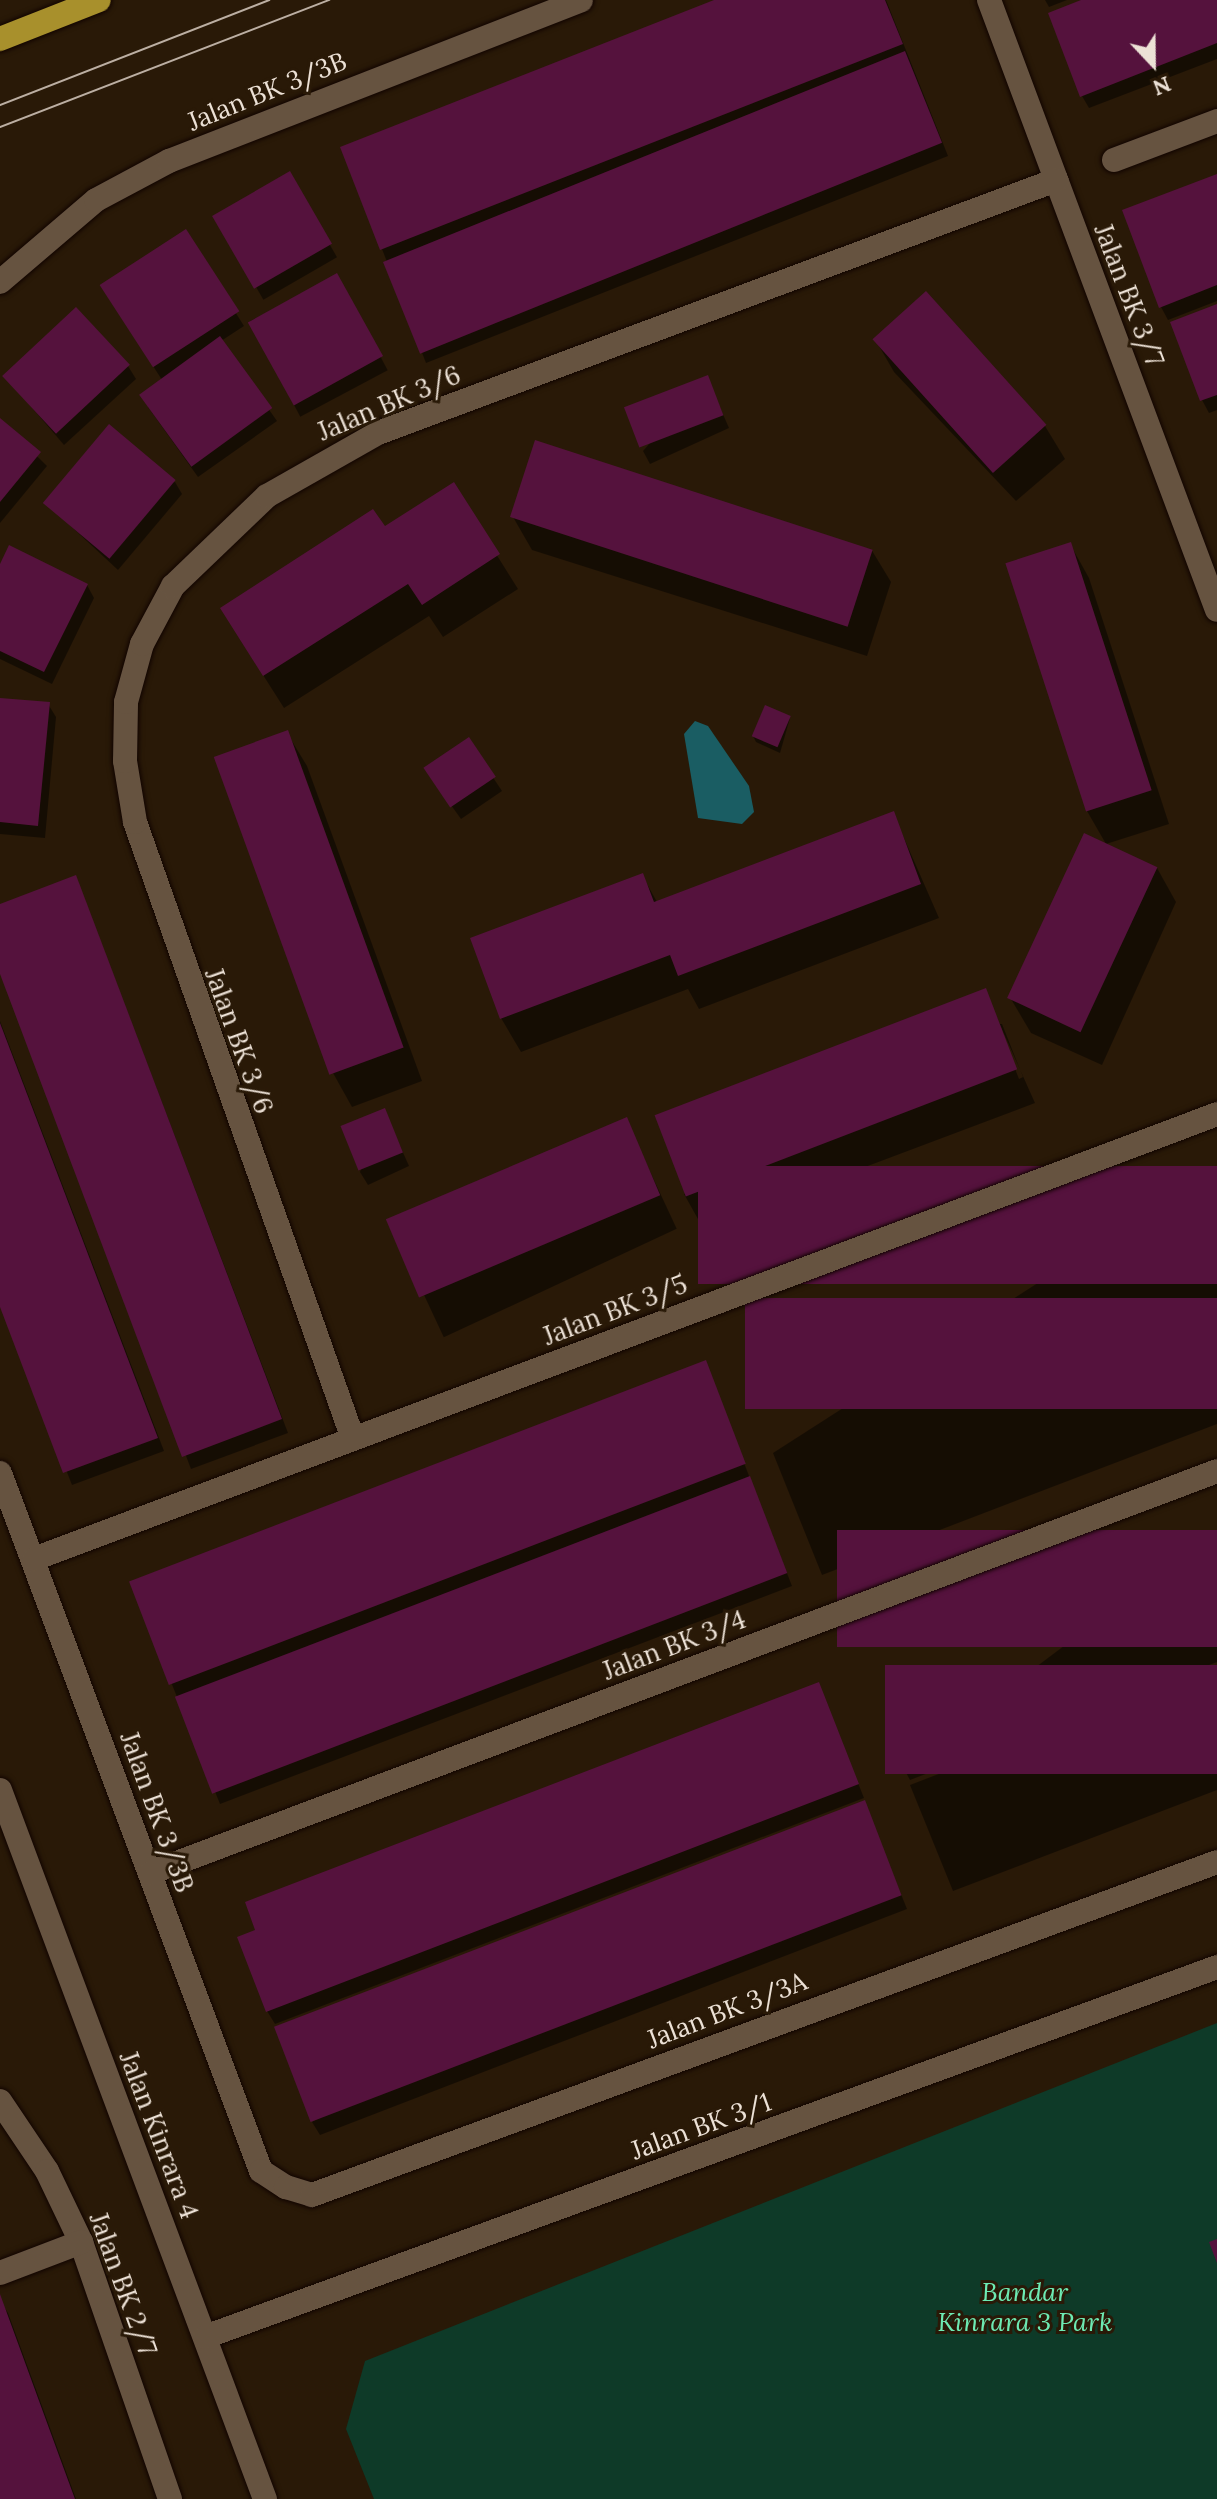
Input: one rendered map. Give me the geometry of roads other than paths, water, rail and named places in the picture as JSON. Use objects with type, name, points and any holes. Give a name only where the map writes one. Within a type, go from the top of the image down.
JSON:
[{"type":"highway","points":[[0,39],[99,0]]},
{"type":"street","name":"Jalan BK 3/3B","points":[[0,282],[96,200],[169,161],[581,0]]},
{"type":"street","name":"Jalan BK 3/7","points":[[989,0],[1217,610]]},
{"type":"street","points":[[1114,160],[1217,121]]},
{"type":"street","name":"Jalan BK 3/6","points":[[353,1439],[135,822],[125,761],[126,702],[142,644],[173,586],[267,496],[378,433],[1056,180]]},
{"type":"street","name":"Jalan BK 3/5","points":[[34,1559],[1217,1114]]},
{"type":"street","name":"Jalan BK 3/4","points":[[150,1873],[1217,1471]]},
{"type":"street","name":"Jalan BK 3/3B","points":[[0,1473],[261,2171]]},
{"type":"street","name":"Jalan Kinrara 4","points":[[0,1790],[265,2499]]},
{"type":"street","name":"Jalan BK 3/3A","points":[[261,2171],[312,2195],[1217,1862]]},
{"type":"street","name":"Jalan BK 3/1","points":[[205,2337],[1217,1967]]},
{"type":"street","name":"Jalan BK 2/7","points":[[0,2101],[47,2171],[81,2242],[170,2499]]},
{"type":"street","points":[[0,2273],[81,2242]]},
{"type":"water","points":[[695,721],[708,726],[749,786],[754,812],[742,824],[698,818],[684,734]]},
{"type":"tram line","points":[[0,105],[269,0]]},
{"type":"tram line","points":[[0,127],[329,0]]},
{"type":"park label","name":"Bandar Kinrara 3 Park","points":[[1025,2307]]}]
